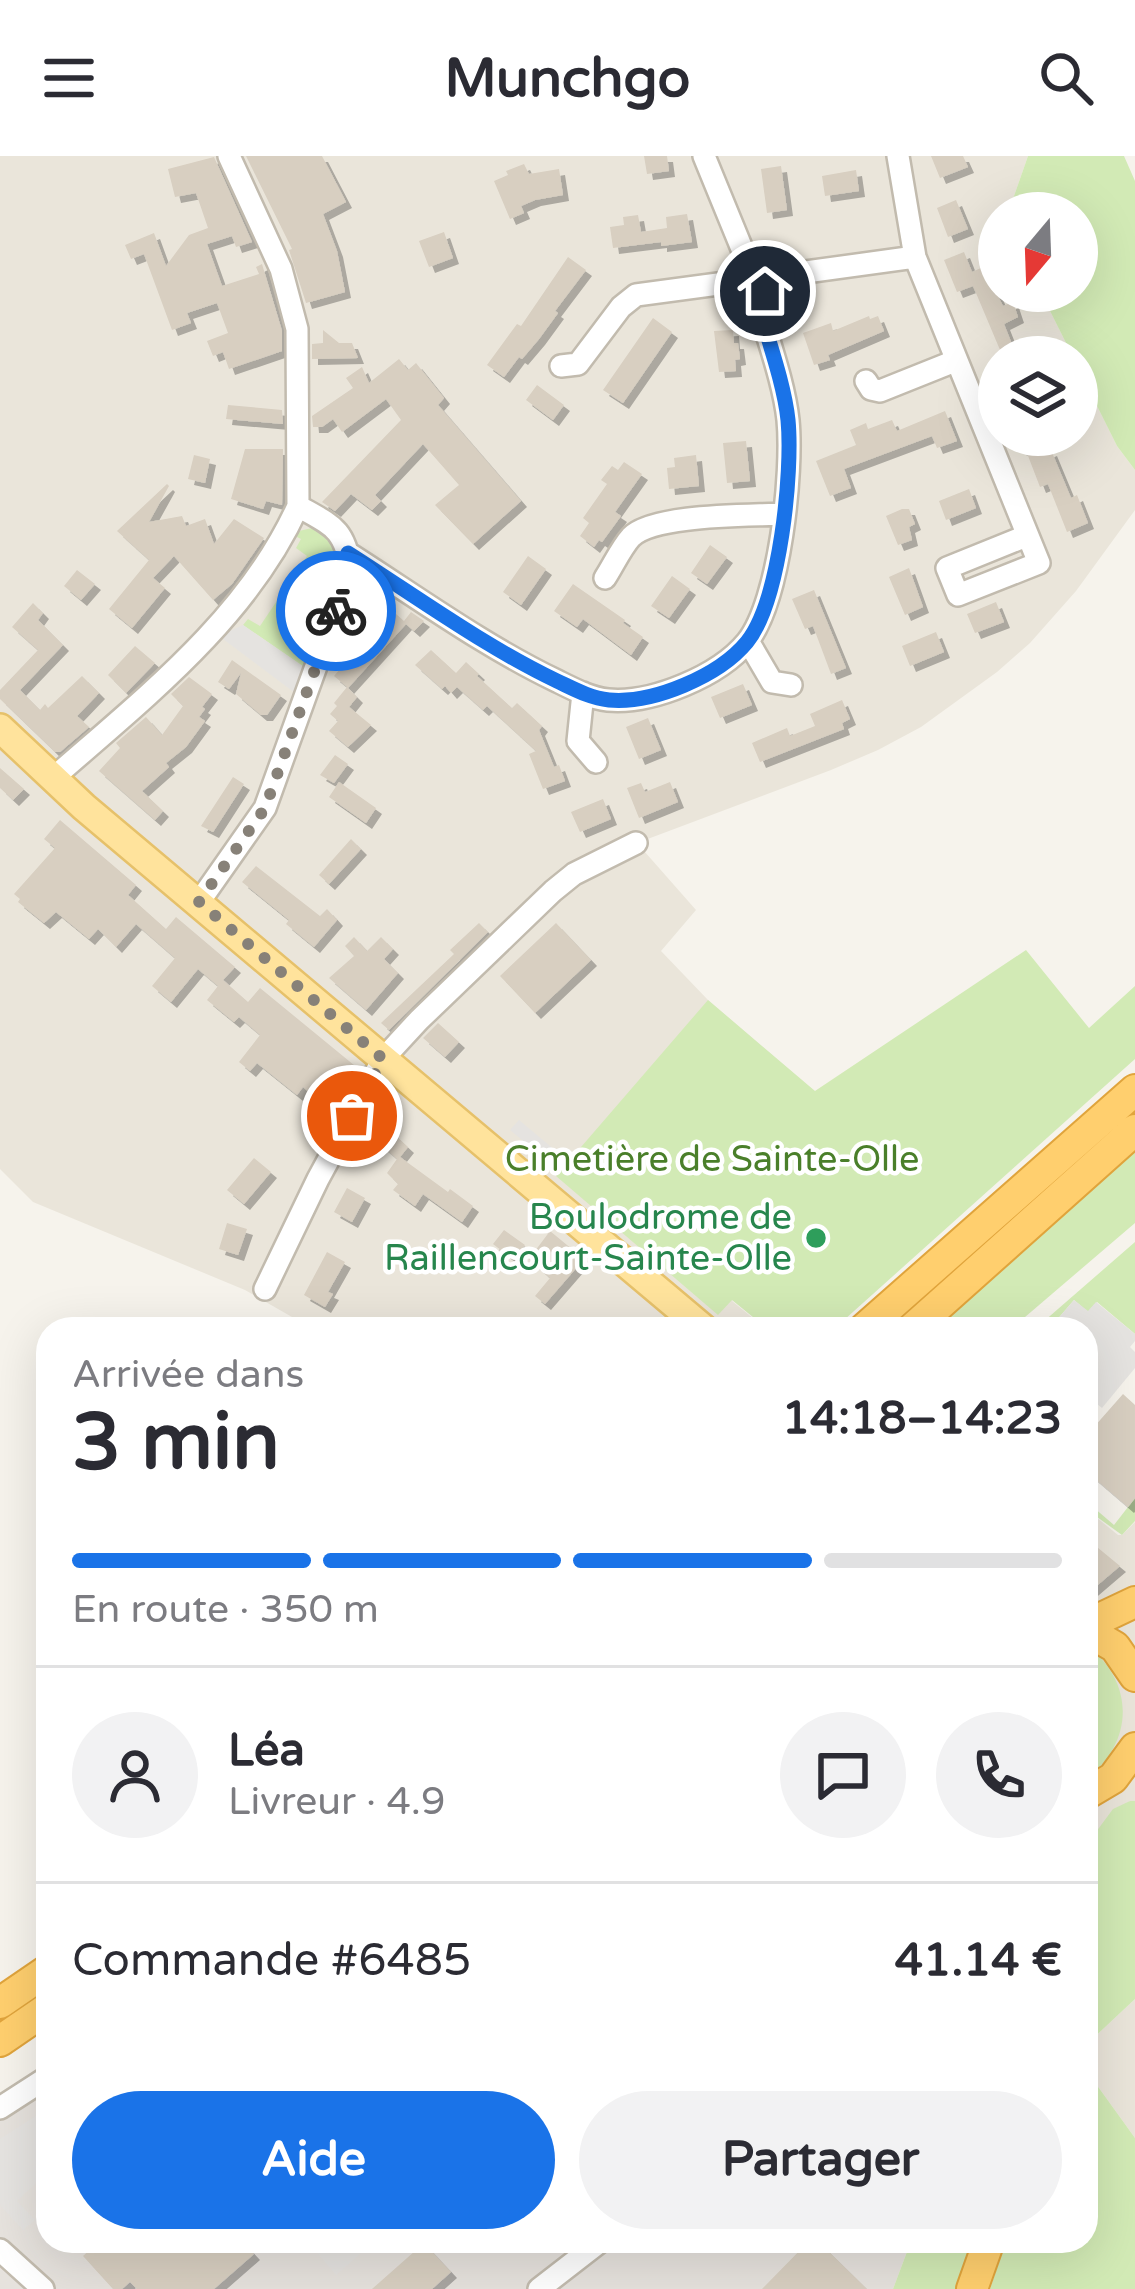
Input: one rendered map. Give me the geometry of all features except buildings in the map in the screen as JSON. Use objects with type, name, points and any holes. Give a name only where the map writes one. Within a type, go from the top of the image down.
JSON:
[{"type":"highway","points":[[878,1317],[1135,1090]]},
{"type":"highway","points":[[925,1317],[1135,1130]]},
{"type":"highway","points":[[1098,1620],[1135,1602]]},
{"type":"highway","points":[[1098,1635],[1115,1647],[1135,1676]]},
{"type":"highway","points":[[1103,1788],[1135,1748]]},
{"type":"highway","points":[[0,2003],[36,1978]]},
{"type":"highway","points":[[0,2041],[36,2016]]},
{"type":"highway","points":[[972,2289],[985,2253]]},
{"type":"main road","points":[[0,728],[52,779],[690,1317]]},
{"type":"street","points":[[52,779],[214,632],[282,540],[298,506],[297,329],[281,269],[229,156]]},
{"type":"street","points":[[704,156],[747,261]]},
{"type":"street","points":[[898,156],[915,257],[1026,536]]},
{"type":"street","points":[[769,277],[915,257]]},
{"type":"street","points":[[747,261],[764,266],[769,277],[768,287],[756,297],[739,293],[733,282],[737,266],[747,261]]},
{"type":"street","points":[[561,366],[578,364],[621,307],[636,295],[733,282]]},
{"type":"street","points":[[348,553],[518,662],[583,693],[608,700],[649,698],[718,666],[748,641],[764,607],[777,560],[787,488],[788,419],[756,297]]},
{"type":"street","points":[[866,381],[871,389],[880,391],[955,361]]},
{"type":"street","points":[[199,902],[265,808],[351,569],[339,531],[298,506]]},
{"type":"street","points":[[605,578],[632,537],[650,525],[784,514]]},
{"type":"street","points":[[748,641],[772,682],[791,685]]},
{"type":"street","points":[[583,693],[578,742],[596,762]]},
{"type":"street","points":[[265,1289],[317,1179],[383,1059],[553,891],[574,874],[636,843]]},
{"type":"street","points":[[0,2108],[36,2085]]},
{"type":"street","points":[[0,2250],[43,2289]]},
{"type":"street","points":[[539,2289],[586,2253]]},
{"type":"shaded area","points":[[0,156],[1028,156],[1015,192],[978,192],[978,312],[1050,312],[1062,336],[978,336],[978,456],[1098,456],[1098,408],[1135,470],[1135,510],[1076,591],[1030,643],[921,727],[831,770],[637,843],[696,910],[661,951],[708,1000],[870,1139],[732,1301],[752,1317],[292,1317],[245,1290],[33,1202],[0,1169]]},
{"type":"shaded area","points":[[243,625],[307,669],[299,696],[219,636]]},
{"type":"shaded area","points":[[519,1120],[568,1161],[559,1171],[510,1130]]},
{"type":"shaded area","points":[[1074,1300],[1088,1311],[1096,1302],[1135,1334],[1130,1347],[1135,1352],[1135,1368],[1102,1408],[1098,1405],[1098,1317],[1059,1317]]},
{"type":"shaded area","points":[[1098,1519],[1118,1535],[1135,1522],[1135,1801],[1098,1831]]},
{"type":"shaded area","points":[[1135,1999],[1135,2138],[1098,2087],[1098,2034]]},
{"type":"shaded area","points":[[36,2074],[36,2253],[906,2253],[893,2289],[0,2289],[0,2098]]},
{"type":"shaded area","points":[[36,2116],[36,2183],[17,2201],[35,2220],[23,2230],[0,2205],[0,2139]]},
{"type":"shaded area","points":[[317,2253],[361,2253],[336,2275]]},
{"type":"green space","points":[[1028,156],[1124,156],[1135,181],[1135,470],[1098,408],[1098,336],[1062,336],[1050,312],[1098,312],[1098,192],[1015,192]]},
{"type":"green space","points":[[312,528],[325,531],[345,564],[307,669],[243,625],[248,619],[260,626],[307,556],[296,548],[301,539],[295,536]]},
{"type":"green space","name":"Cimetière de Sainte-Olle","points":[[1026,950],[1089,1028],[1135,986],[1135,1059],[847,1317],[753,1317],[732,1300],[718,1315],[556,1176],[708,1000],[815,1091]]},
{"type":"green space","points":[[1135,1151],[1135,1223],[1025,1317],[950,1317]]},
{"type":"green space","points":[[1135,1242],[1135,1334],[1097,1302],[1088,1312],[1074,1300],[1059,1317],[1049,1317]]},
{"type":"green space","points":[[1135,1498],[1135,1521],[1122,1535],[1098,1518],[1098,1511],[1114,1525]]},
{"type":"green space","points":[[1098,1656],[1114,1676],[1123,1712],[1114,1748],[1098,1768]]},
{"type":"green space","points":[[1135,1801],[1135,1999],[1098,2034],[1098,1829],[1113,1809]]},
{"type":"green space","points":[[1098,2087],[1135,2138],[1135,2289],[990,2289],[1002,2253],[1098,2253]]},
{"type":"green space","points":[[906,2253],[970,2253],[958,2289],[893,2289]]},
{"type":"way so far","points":[[336,611],[265,808],[199,902],[383,1059],[352,1116]]},
{"type":"place","name":"Boulodrome de Raillencourt-Sainte-Olle","points":[[816,1238]]},
{"type":"route","points":[[336,611],[351,569],[348,553],[518,662],[583,693],[608,700],[649,698],[718,666],[748,641],[764,607],[777,560],[787,488],[788,419],[756,297],[765,291]]}]
